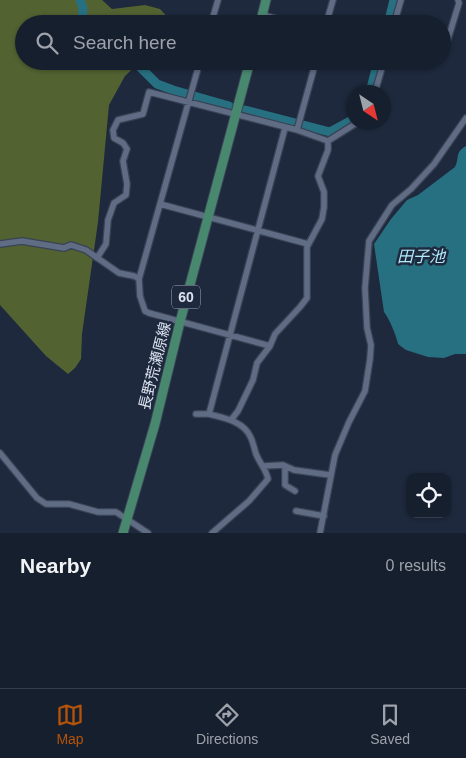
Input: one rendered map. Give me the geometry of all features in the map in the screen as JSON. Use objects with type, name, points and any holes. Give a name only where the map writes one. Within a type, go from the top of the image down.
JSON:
[{"type":"main road","points":[[263,15],[266,0]]},
{"type":"main road","name":"長野荒瀬原線","points":[[123,533],[154,424],[248,70]]},
{"type":"street","points":[[214,15],[218,0]]},
{"type":"street","points":[[329,15],[333,0]]},
{"type":"street","points":[[397,15],[401,0]]},
{"type":"street","points":[[451,29],[459,3],[458,0]]},
{"type":"street","points":[[197,70],[139,279],[140,296],[145,311],[270,346]]},
{"type":"street","points":[[298,126],[314,70]]},
{"type":"street","points":[[377,85],[381,70]]},
{"type":"street","points":[[97,258],[106,244],[108,220],[114,203],[126,195],[127,184],[123,161],[126,149],[123,143],[114,138],[113,130],[118,120],[143,114],[149,92],[188,100],[285,128],[298,126],[328,141]]},
{"type":"street","points":[[320,533],[334,455],[365,391],[371,345],[367,328],[365,288],[369,241],[392,205],[411,189],[434,164],[466,118]]},
{"type":"street","points":[[209,414],[285,128]]},
{"type":"street","points":[[328,141],[346,130]]},
{"type":"street","points":[[231,420],[238,412],[253,380],[257,363],[270,346],[275,334],[307,298],[308,244],[322,219],[324,192],[318,176],[328,150],[328,141]]},
{"type":"street","points":[[160,204],[308,244]]},
{"type":"street","points":[[0,244],[22,240],[64,248],[71,245],[86,250],[119,273],[139,279]]},
{"type":"street","points":[[196,414],[209,414],[231,420],[243,427],[250,434],[256,455],[267,472],[268,479],[249,500],[212,533]]},
{"type":"street","points":[[0,453],[37,498],[46,504],[69,504],[98,512],[116,512],[148,533]]},
{"type":"street","points":[[263,466],[285,466],[294,470],[330,475]]},
{"type":"street","points":[[285,466],[286,485],[295,491]]},
{"type":"street","points":[[296,510],[324,516]]},
{"type":"green space","points":[[0,0],[102,0],[112,9],[145,5],[160,9],[166,15],[15,15],[15,70],[131,70],[125,76],[109,105],[98,222],[82,334],[81,359],[75,368],[68,374],[46,356],[0,305]]},
{"type":"water","name":"田子池","points":[[466,146],[466,354],[455,354],[444,358],[428,357],[406,350],[398,344],[384,312],[374,244],[407,200],[418,195],[455,167],[460,151]]},
{"type":"waterway","points":[[80,0],[83,8],[83,15]]},
{"type":"waterway","points":[[390,15],[394,0]]},
{"type":"waterway","points":[[143,70],[157,84],[229,106]]},
{"type":"waterway","points":[[372,85],[376,70]]},
{"type":"waterway","points":[[245,110],[330,132],[346,123]]}]
